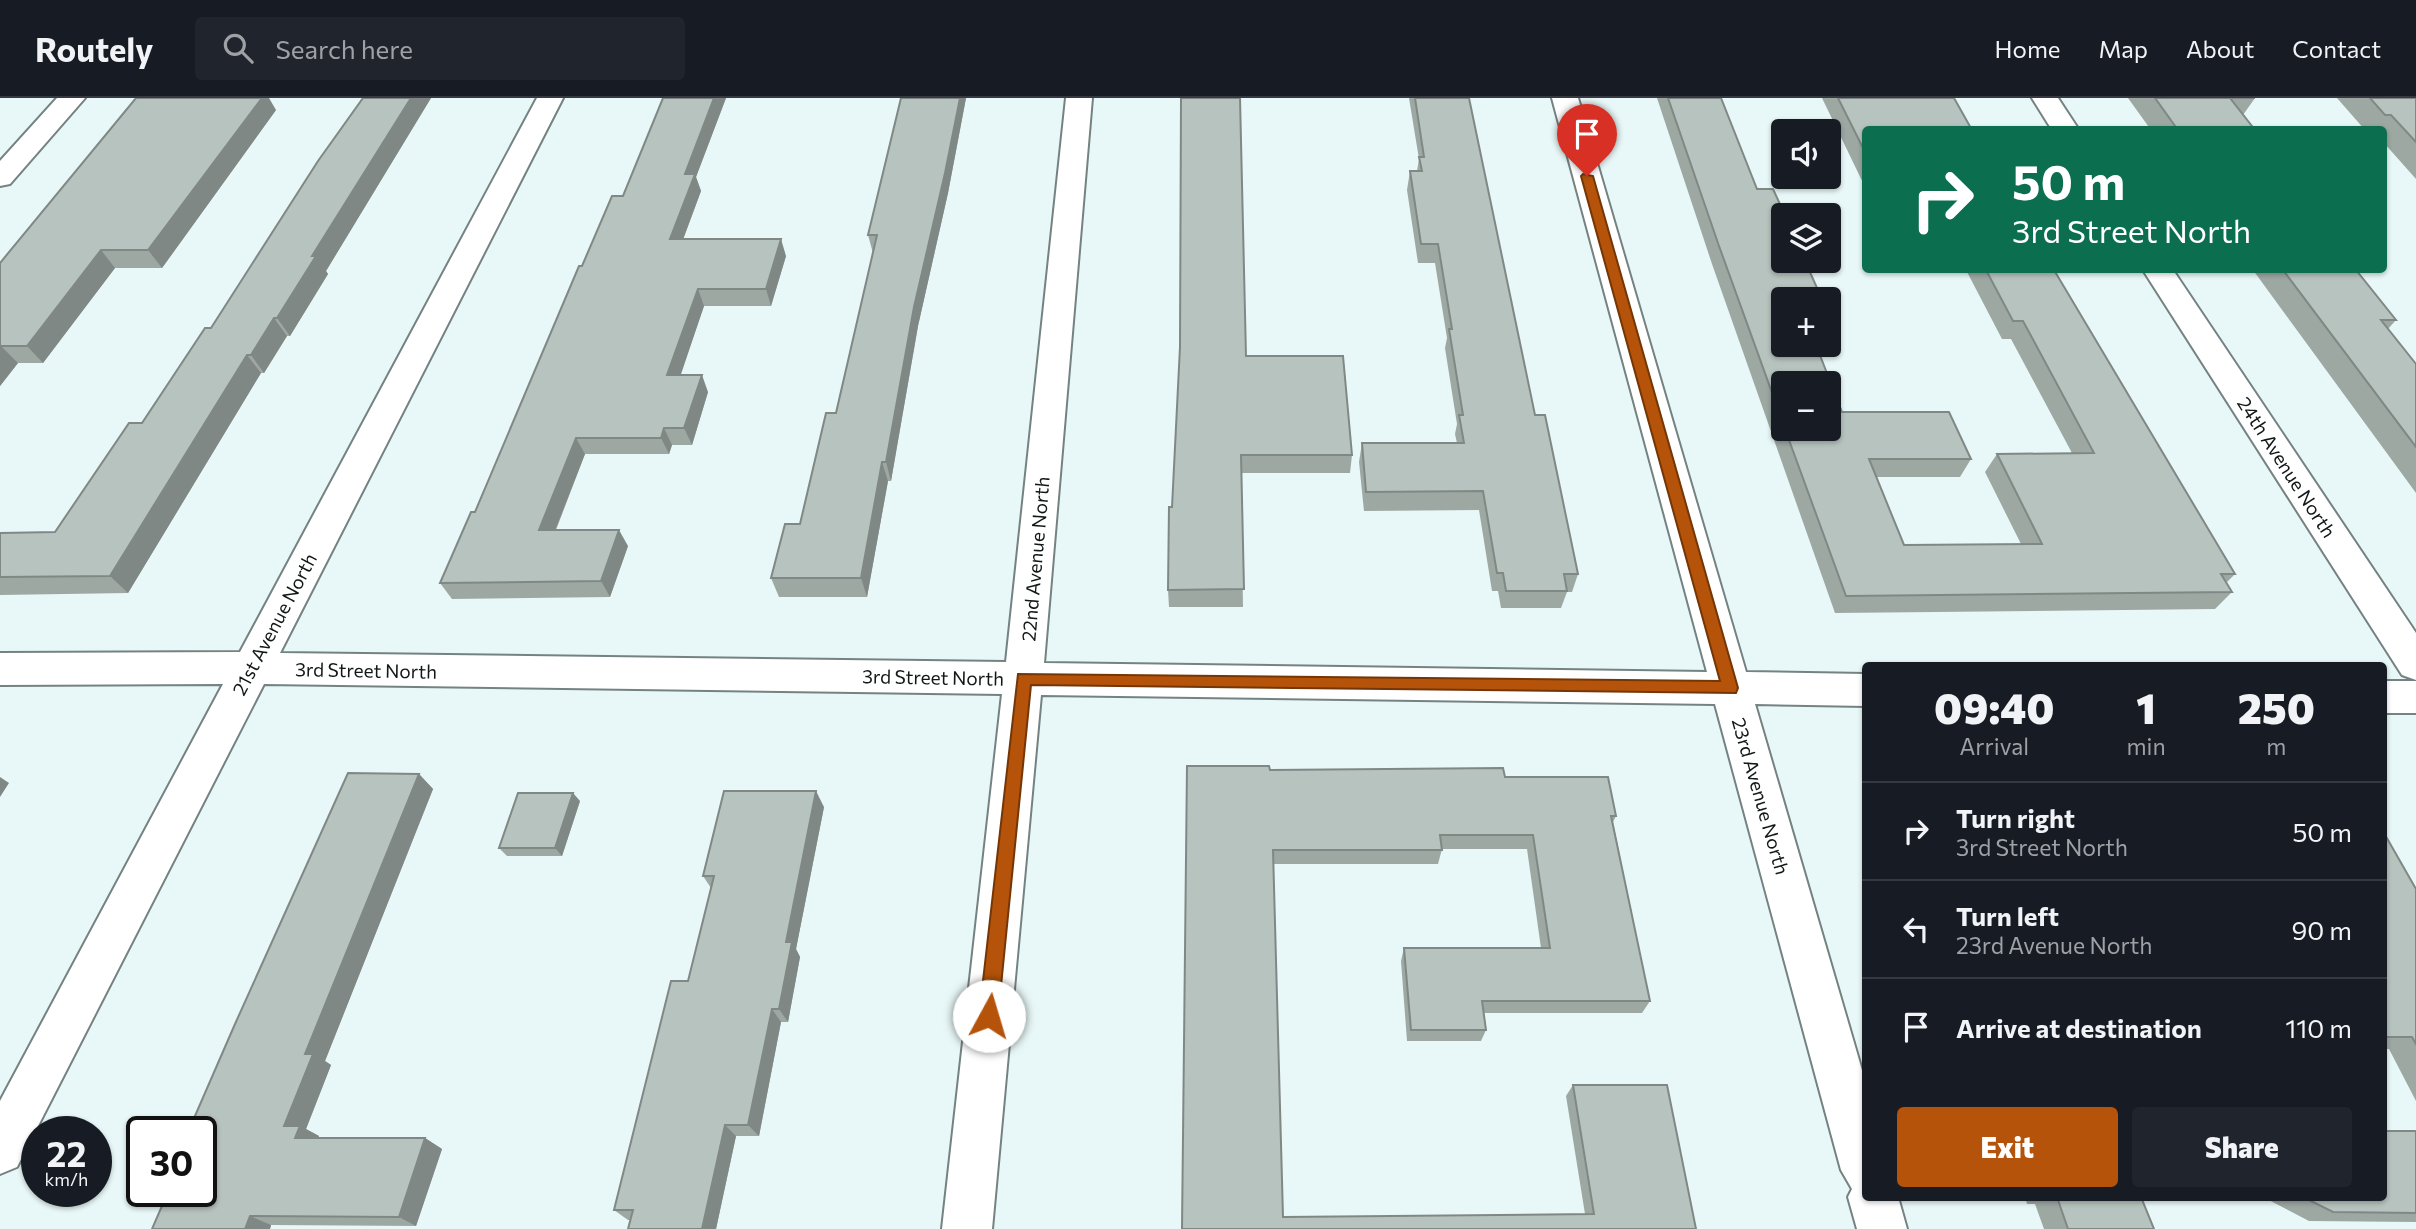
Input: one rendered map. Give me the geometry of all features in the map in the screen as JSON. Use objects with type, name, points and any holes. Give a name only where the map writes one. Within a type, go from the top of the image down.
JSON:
[{"type":"street","points":[[0,178],[72,98]]},
{"type":"street","name":"21st Avenue North","points":[[0,1150],[550,98]]},
{"type":"street","name":"22nd Avenue North","points":[[967,1229],[1024,679],[1079,98]]},
{"type":"street","name":"23rd Avenue North","points":[[1565,98],[1862,1156]]},
{"type":"street","points":[[2045,98],[2063,126]]},
{"type":"street","name":"24th Avenue North","points":[[2160,273],[2416,664]]},
{"type":"street","name":"3rd Street North","points":[[0,669],[251,668],[1862,690]]},
{"type":"street","points":[[2387,697],[2416,697]]},
{"type":"street","points":[[1874,1201],[1882,1229]]},
{"type":"building","points":[[136,98],[262,98],[148,250],[101,250],[27,346],[0,347],[0,263]]},
{"type":"building","points":[[363,98],[411,98],[312,256],[316,256],[277,318],[274,318],[251,355],[247,355],[110,576],[0,577],[0,533],[55,532],[129,423],[142,423],[205,328],[211,328],[318,161]]},
{"type":"building","points":[[663,98],[714,98],[685,174],[695,174],[670,239],[781,239],[766,289],[698,289],[667,375],[702,375],[684,428],[664,428],[661,438],[576,438],[539,530],[619,530],[601,581],[440,583],[471,512],[475,512],[579,266],[582,266],[612,196],[623,196]]},
{"type":"building","points":[[901,98],[960,98],[914,307],[886,462],[882,462],[861,578],[771,578],[785,524],[800,524],[826,413],[836,413],[877,235],[868,235]]},
{"type":"building","points":[[1181,98],[1240,98],[1246,356],[1343,356],[1352,455],[1241,455],[1244,589],[1168,590],[1169,507],[1172,507],[1180,347]]},
{"type":"building","points":[[1415,98],[1469,98],[1535,415],[1545,415],[1578,574],[1564,574],[1567,591],[1506,591],[1503,573],[1497,573],[1483,491],[1366,492],[1362,443],[1464,443],[1459,415],[1463,415],[1449,329],[1452,329],[1438,244],[1421,244],[1410,171],[1422,171],[1419,157],[1424,157]]},
{"type":"building","points":[[1668,98],[1721,98],[1757,189],[1773,189],[1779,203],[1771,203],[1771,273],[1810,273],[1817,287],[1771,287],[1771,357],[1821,357],[1826,371],[1771,371],[1771,390]]},
{"type":"building","points":[[1838,98],[1954,98],[1970,126],[1862,126],[1862,146]]},
{"type":"building","points":[[2155,98],[2230,98],[2252,126],[2175,126]]},
{"type":"building","points":[[2370,98],[2416,98],[2416,142],[2391,115],[2385,115]]},
{"type":"building","points":[[1988,273],[2056,273],[2235,574],[2221,574],[2232,592],[1846,596],[1789,441],[1841,441],[1841,409],[1842,412],[1949,412],[1971,459],[1869,459],[1904,545],[2042,544],[1997,454],[2094,453],[2023,321],[2013,321]]},
{"type":"building","points":[[2285,273],[2358,273],[2396,320],[2381,320],[2416,364],[2416,447]]},
{"type":"building","points":[[1187,766],[1269,766],[1270,770],[1503,768],[1505,777],[1608,777],[1616,816],[1611,816],[1650,1001],[1482,1001],[1486,1030],[1411,1030],[1404,948],[1550,948],[1533,835],[1440,835],[1442,850],[1273,850],[1283,1217],[1594,1214],[1573,1085],[1667,1085],[1696,1229],[1182,1229]]},
{"type":"building","points":[[348,773],[419,774],[305,1054],[313,1054],[284,1126],[300,1126],[295,1138],[425,1138],[399,1217],[250,1216],[245,1229],[152,1229],[162,1207],[217,1207],[217,1116],[195,1116]]},
{"type":"building","points":[[724,791],[816,791],[786,942],[792,942],[779,1009],[772,1009],[748,1125],[725,1125],[702,1229],[628,1229],[633,1210],[614,1210],[671,981],[688,981],[714,876],[703,876]]},
{"type":"building","points":[[518,793],[573,793],[555,848],[499,848]]},
{"type":"building","points":[[2387,838],[2416,889],[2416,1044],[2412,1037],[2387,1037]]},
{"type":"building","points":[[2387,1131],[2416,1131],[2416,1213],[2333,1212],[2311,1201],[2387,1201]]},
{"type":"building","points":[[2058,1201],[2143,1201],[2154,1229],[2068,1229]]},
{"type":"route","points":[[989,1016],[1024,679],[1730,688],[1587,176]]}]
